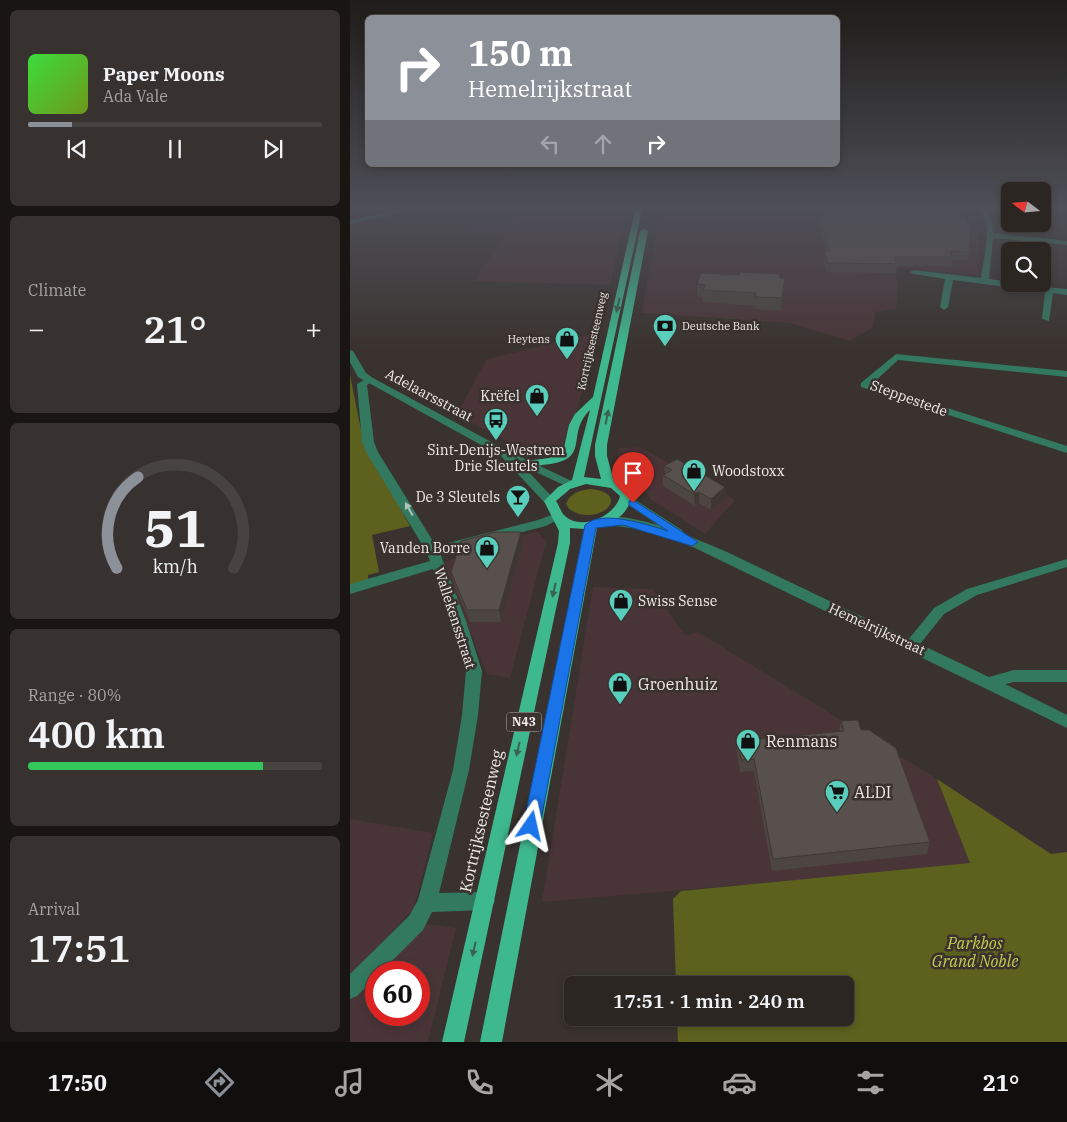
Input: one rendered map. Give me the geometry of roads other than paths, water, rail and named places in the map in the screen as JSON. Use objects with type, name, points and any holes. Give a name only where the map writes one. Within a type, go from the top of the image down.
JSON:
[{"type":"main road","name":"Kortrijksesteenweg","points":[[574,483],[597,398],[629,255]]},
{"type":"main road","points":[[608,482],[601,445],[639,255]]},
{"type":"main road","points":[[530,463],[556,461],[568,454],[572,449],[575,425],[580,413],[597,398]]},
{"type":"main road","points":[[550,501],[558,491],[574,483],[586,480],[608,482],[621,489],[626,498],[626,505],[619,514],[599,523],[575,525],[559,519]]},
{"type":"main road","name":"N43","points":[[550,501],[552,510],[559,519]]},
{"type":"main road","name":"Kortrijksesteenweg","points":[[453,1042],[564,543],[565,531],[559,519]]},
{"type":"main road","name":"N43","points":[[491,1042],[599,523]]},
{"type":"street","points":[[985,281],[987,255]]},
{"type":"street","points":[[914,272],[1001,283]]},
{"type":"street","points":[[944,307],[950,276]]},
{"type":"street","points":[[1051,290],[1067,292]]},
{"type":"street","points":[[1046,320],[1049,292]]},
{"type":"street","name":"Adelaarsstraat","points":[[350,353],[362,375],[369,380],[504,453],[574,483]]},
{"type":"street","name":"Steppestede","points":[[1067,374],[896,357],[865,385],[1067,450]]},
{"type":"street","name":"Wallekensstraat","points":[[350,989],[416,924],[427,903],[461,770],[470,715],[474,671],[459,621],[435,557],[368,442],[362,384],[369,380]]},
{"type":"street","name":"Adelaarsstraat","points":[[504,453],[550,501]]},
{"type":"street","name":"Hemelrijkstraat","points":[[626,498],[692,542]]},
{"type":"street","points":[[350,589],[435,557],[559,519]]},
{"type":"street","name":"Hemelrijkstraat","points":[[599,523],[624,522],[640,525],[692,542],[911,645],[1067,722]]},
{"type":"street","points":[[911,645],[939,611],[972,592],[1067,563]]},
{"type":"street","points":[[988,683],[1014,676],[1067,676]]},
{"type":"street","points":[[427,903],[485,901]]},
{"type":"place","name":"Deutsche Bank","points":[[665,347]]},
{"type":"place","name":"Heytens","points":[[567,360]]},
{"type":"place","name":"Krëfel","points":[[537,417]]},
{"type":"place","name":"Sint-Denijs-Westrem Drie Sleutels","points":[[496,441]]},
{"type":"place","name":"Woodstoxx","points":[[694,492]]},
{"type":"place","name":"De 3 Sleutels","points":[[518,518]]},
{"type":"place","name":"Vanden Borre","points":[[487,569]]},
{"type":"place","name":"Swiss Sense","points":[[621,622]]},
{"type":"place","name":"Groenhuiz","points":[[620,705]]},
{"type":"place","name":"Renmans","points":[[748,762]]},
{"type":"place","name":"ALDI","points":[[837,813]]},
{"type":"park label","name":"Parkbos Grand Noble","points":[[975,952]]}]
